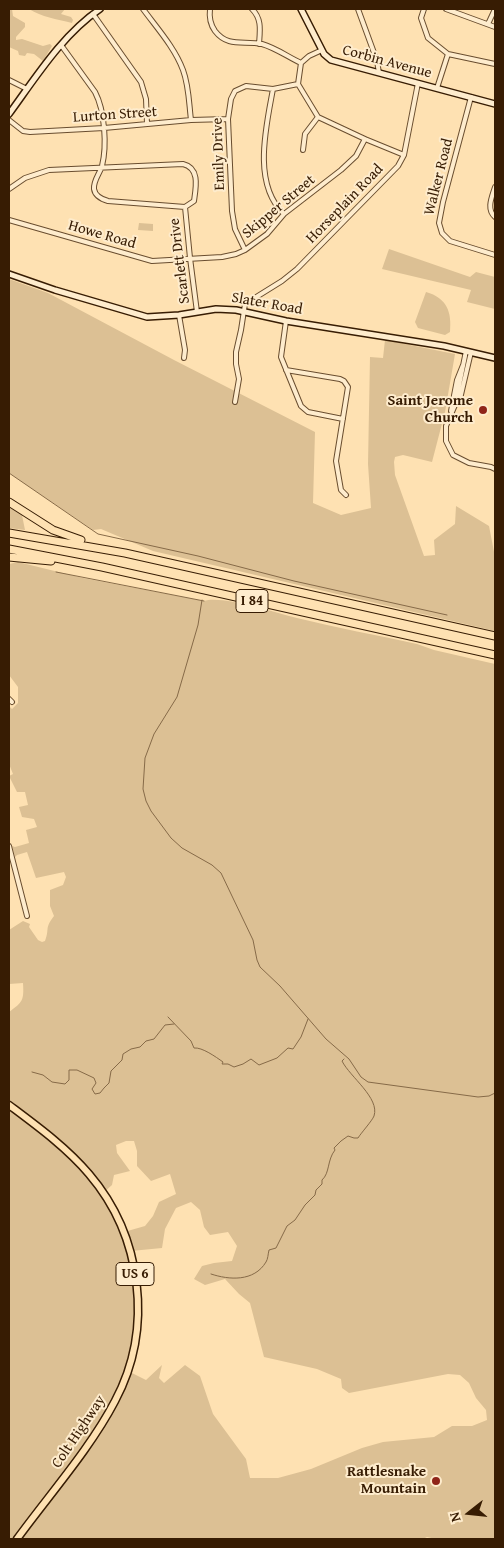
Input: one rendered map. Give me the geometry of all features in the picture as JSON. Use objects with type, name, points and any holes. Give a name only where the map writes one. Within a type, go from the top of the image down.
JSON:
[{"type":"highway","points":[[9,502],[53,530],[105,549]]},
{"type":"highway","name":"I 84","points":[[9,533],[105,549],[495,636]]},
{"type":"highway","name":"I 84","points":[[9,549],[88,564],[495,655]]},
{"type":"highway","points":[[9,557],[88,564]]},
{"type":"highway","name":"Colt Highway","points":[[9,1105],[75,1159],[93,1179],[109,1202],[122,1227],[130,1251],[137,1285],[138,1307],[134,1350],[116,1400],[91,1440],[17,1539]]},
{"type":"main road","points":[[9,114],[61,45],[78,26],[100,9]]},
{"type":"main road","name":"Corbin Avenue","points":[[301,9],[322,50],[331,60],[495,104]]},
{"type":"main road","name":"Slater Road","points":[[9,274],[55,290],[147,317],[179,315],[226,308],[286,321],[444,346],[495,358]]},
{"type":"street","points":[[143,9],[174,52],[183,70],[191,120]]},
{"type":"street","points":[[210,9],[209,16],[212,26],[220,38],[230,42],[260,44],[272,48],[301,64]]},
{"type":"street","points":[[252,9],[258,14],[261,25],[260,44]]},
{"type":"street","points":[[358,9],[377,61],[379,72]]},
{"type":"street","points":[[424,9],[421,18],[428,38],[448,54],[495,64]]},
{"type":"street","points":[[446,9],[495,27]]},
{"type":"street","points":[[488,24],[495,9]]},
{"type":"street","points":[[93,14],[141,82],[146,99],[147,124]]},
{"type":"street","points":[[9,189],[24,178],[49,170],[101,168],[183,164],[189,165],[194,170],[196,186],[194,201],[185,207],[108,201],[96,196],[94,183],[101,168],[104,153],[102,109],[99,101],[61,45]]},
{"type":"street","points":[[322,50],[309,56],[301,64],[298,84],[318,118],[404,155]]},
{"type":"street","points":[[437,88],[448,54]]},
{"type":"street","points":[[9,80],[27,89]]},
{"type":"street","name":"Horseplain Road","points":[[243,311],[246,303],[282,281],[297,269],[398,166],[404,155],[418,83]]},
{"type":"street","name":"Emily Drive","points":[[245,250],[235,228],[232,211],[228,119],[231,99],[236,91],[246,86],[273,89],[298,84]]},
{"type":"street","points":[[273,89],[265,132],[264,159],[267,187],[276,206],[284,214]]},
{"type":"street","name":"Walker Road","points":[[471,98],[439,223],[442,233],[450,241],[495,255]]},
{"type":"street","points":[[302,150],[305,134],[318,118]]},
{"type":"street","name":"Lurton Street","points":[[9,120],[23,131],[30,132],[228,119]]},
{"type":"street","name":"Skipper Street","points":[[190,258],[222,257],[245,250],[267,234],[284,214],[341,170],[356,156],[365,139]]},
{"type":"street","points":[[495,188],[490,205],[491,212],[495,217]]},
{"type":"street","name":"Scarlett Drive","points":[[185,207],[197,312]]},
{"type":"street","name":"Howe Road","points":[[9,220],[152,261],[190,258]]},
{"type":"street","points":[[235,402],[239,379],[236,352],[243,311]]},
{"type":"street","points":[[179,315],[185,350],[184,358]]},
{"type":"street","points":[[286,321],[280,357],[301,406],[308,412],[343,419]]},
{"type":"street","points":[[469,352],[464,364],[456,405],[446,426],[446,441],[453,455],[469,463],[495,469]]},
{"type":"street","points":[[450,416],[459,403],[469,352]]},
{"type":"street","points":[[286,370],[344,381],[348,387],[336,461],[341,490],[346,495]]},
{"type":"street","points":[[9,846],[27,916]]},
{"type":"shaded area","points":[[9,9],[12,9],[13,16],[25,23],[25,27],[16,37],[16,40],[22,39],[43,46],[50,44],[52,46],[43,61],[34,54],[19,55],[18,51],[9,47]]},
{"type":"shaded area","points":[[29,9],[65,9],[61,14],[71,17],[73,20],[72,23],[55,19]]},
{"type":"shaded area","points":[[139,223],[153,224],[153,231],[138,230]]},
{"type":"shaded area","points":[[389,249],[470,277],[476,272],[495,277],[495,309],[467,302],[471,290],[382,269]]},
{"type":"shaded area","points":[[9,279],[48,293],[315,432],[313,503],[341,515],[371,508],[368,464],[370,357],[383,358],[385,340],[455,354],[445,412],[432,462],[403,455],[395,457],[395,475],[424,556],[435,555],[434,540],[455,524],[456,506],[489,526],[495,557],[495,631],[153,551],[101,529],[93,530],[9,473]]},
{"type":"shaded area","points":[[426,292],[439,298],[447,307],[450,318],[450,332],[445,335],[418,328],[415,322]]},
{"type":"shaded area","points":[[9,507],[22,515],[25,530],[9,528]]},
{"type":"shaded area","points":[[18,562],[83,578],[204,601],[223,600],[236,602],[312,622],[417,644],[434,650],[495,664],[495,1539],[436,1539],[427,1537],[423,1539],[9,1539],[9,1012],[22,1000],[23,983],[9,984],[9,930],[23,921],[30,924],[29,927],[38,940],[45,941],[48,926],[54,916],[50,906],[50,890],[63,885],[66,877],[64,872],[36,878],[27,852],[15,857],[12,846],[15,847],[29,843],[26,830],[37,827],[34,819],[22,817],[19,807],[28,805],[25,792],[17,792],[9,776],[13,774],[9,764],[9,706],[12,709],[18,703],[18,687],[9,675],[9,564]],"holes":[[[126,1141],[134,1141],[137,1151],[137,1166],[151,1181],[170,1174],[176,1194],[159,1202],[153,1216],[145,1226],[124,1232],[103,1193],[112,1185],[114,1175],[130,1171],[117,1153],[116,1145]],[[191,1202],[200,1210],[204,1227],[210,1235],[228,1232],[237,1246],[232,1261],[202,1266],[194,1279],[205,1285],[225,1279],[250,1303],[264,1357],[317,1369],[341,1379],[342,1388],[349,1393],[448,1374],[460,1375],[469,1383],[476,1398],[486,1410],[487,1420],[472,1426],[452,1426],[434,1437],[383,1442],[362,1448],[311,1469],[278,1478],[250,1478],[246,1459],[213,1414],[200,1376],[185,1365],[164,1383],[159,1378],[162,1365],[146,1380],[128,1371],[138,1307],[131,1251],[162,1248],[165,1229],[176,1208]]]},
{"type":"waterway","points":[[9,473],[98,534],[447,615]]},
{"type":"waterway","points":[[56,572],[204,601]]},
{"type":"waterway","points":[[202,600],[198,625],[177,697],[154,734],[145,758],[143,789],[151,811],[171,838],[182,848],[212,865],[221,873],[253,940],[260,967],[280,986],[326,1039],[349,1059],[361,1077],[368,1082],[478,1097],[489,1096],[495,1093]]},
{"type":"waterway","points":[[168,1017],[191,1041],[194,1048],[209,1053],[223,1062],[222,1064],[234,1067],[251,1059],[259,1065],[277,1058],[288,1048],[293,1049],[301,1037],[308,1019]]},
{"type":"waterway","points":[[32,1072],[43,1075],[52,1082],[65,1084],[69,1080],[69,1070],[77,1070],[94,1078],[96,1083],[92,1089],[95,1094],[100,1093],[109,1083],[111,1071],[122,1060],[123,1054],[131,1049],[140,1047],[146,1041],[154,1039],[165,1025],[174,1024]]},
{"type":"waterway","points":[[211,1274],[241,1278],[261,1269],[267,1261],[269,1250],[276,1248],[287,1226],[295,1220],[322,1184],[335,1150],[334,1148],[348,1136],[358,1138],[373,1118],[375,1109],[373,1102],[346,1067],[342,1061],[344,1059]]},
{"type":"place","name":"Saint Jerome Church","points":[[483,410]]},
{"type":"place","name":"Rattlesnake Mountain","points":[[436,1481]]}]
